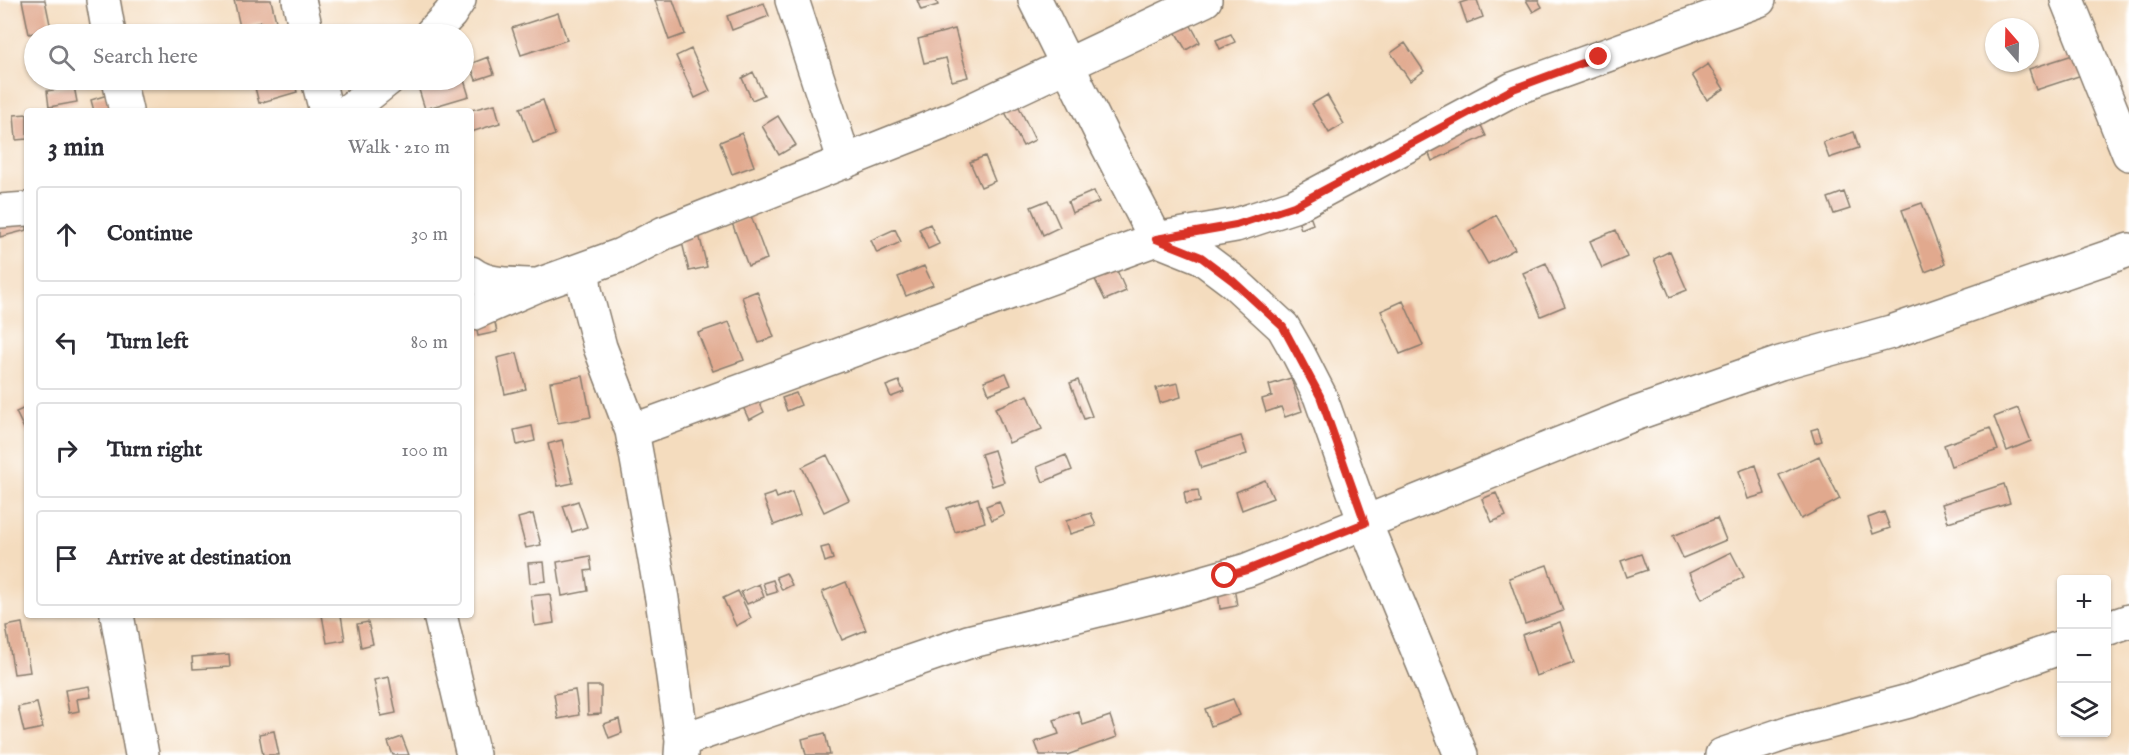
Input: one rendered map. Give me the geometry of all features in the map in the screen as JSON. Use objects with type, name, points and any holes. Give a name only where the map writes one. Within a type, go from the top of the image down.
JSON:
[{"type":"street","points":[[103,0],[107,24]]},
{"type":"street","points":[[299,0],[305,24]]},
{"type":"street","points":[[792,0],[845,162]]},
{"type":"street","points":[[1035,0],[1156,239],[1201,257],[1233,281],[1283,327],[1320,396],[1365,523],[1461,755]]},
{"type":"street","points":[[474,313],[538,285],[621,255],[664,233],[957,117],[1205,0]]},
{"type":"street","points":[[632,431],[1156,239],[1236,225],[1294,206],[1513,89],[1759,0]]},
{"type":"street","points":[[2067,0],[2129,154]]},
{"type":"street","points":[[121,90],[125,108]]},
{"type":"street","points":[[321,90],[325,108]]},
{"type":"street","points":[[354,108],[385,92]]},
{"type":"street","points":[[0,211],[24,209]]},
{"type":"street","points":[[583,269],[585,290],[600,347],[632,431],[662,599],[681,747],[968,642],[1159,595],[1247,570],[1629,416],[1780,363],[1891,332],[2129,250]]},
{"type":"street","points":[[474,275],[506,284],[538,285]]},
{"type":"street","points":[[120,618],[141,755]]},
{"type":"street","points":[[441,618],[473,755]]},
{"type":"street","points":[[2111,627],[2129,621]]},
{"type":"street","points":[[1722,755],[1787,733],[1909,700],[2057,648]]},
{"type":"building","points":[[22,0],[45,0],[50,24],[27,24]]},
{"type":"building","points":[[234,0],[271,0],[277,24],[262,24],[261,22],[239,24]]},
{"type":"building","points":[[655,0],[673,0],[685,34],[669,40]]},
{"type":"building","points":[[917,0],[936,0],[938,5],[921,10]]},
{"type":"building","points":[[1477,0],[1483,17],[1467,23],[1460,3]]},
{"type":"building","points":[[1526,0],[1538,0],[1542,7],[1533,12]]},
{"type":"building","points":[[764,3],[769,16],[732,30],[727,16]]},
{"type":"building","points":[[558,13],[567,40],[521,55],[512,28]]},
{"type":"building","points":[[1185,15],[1200,42],[1186,50],[1170,23]]},
{"type":"building","points":[[955,29],[968,77],[952,81],[946,58],[924,63],[918,39]]},
{"type":"building","points":[[1231,34],[1235,42],[1220,49],[1216,40]]},
{"type":"building","points":[[1405,43],[1424,71],[1410,81],[1391,53]]},
{"type":"building","points":[[691,49],[710,91],[695,98],[676,56]]},
{"type":"building","points":[[2082,52],[2088,73],[2036,90],[2030,72],[2039,72],[2039,66]]},
{"type":"building","points":[[488,57],[494,74],[476,80],[474,62]]},
{"type":"building","points":[[1708,64],[1724,89],[1707,100],[1692,75]]},
{"type":"building","points":[[753,72],[764,95],[752,100],[742,78]]},
{"type":"building","points":[[75,90],[77,102],[49,107],[47,91]]},
{"type":"building","points":[[256,90],[296,90],[297,92],[259,103]]},
{"type":"building","points":[[419,90],[467,90],[469,96],[425,108]]},
{"type":"building","points":[[117,92],[111,108],[93,108],[91,100]]},
{"type":"building","points":[[1327,95],[1344,124],[1329,133],[1312,104]]},
{"type":"building","points":[[543,100],[555,135],[533,143],[520,108]]},
{"type":"building","points":[[495,104],[500,123],[474,131],[474,109]]},
{"type":"building","points":[[1018,105],[1035,140],[1023,146],[1005,112]]},
{"type":"building","points":[[24,114],[24,139],[16,140],[14,115]]},
{"type":"building","points":[[778,116],[796,145],[779,155],[762,126]]},
{"type":"building","points":[[1478,119],[1486,136],[1432,161],[1425,144]]},
{"type":"building","points":[[1854,132],[1859,148],[1829,158],[1823,142]]},
{"type":"building","points":[[742,133],[754,166],[732,174],[720,142]]},
{"type":"building","points":[[985,156],[995,181],[981,187],[970,162]]},
{"type":"building","points":[[1094,191],[1099,202],[1072,213],[1068,202]]},
{"type":"building","points":[[1844,192],[1850,209],[1834,214],[1828,198]]},
{"type":"building","points":[[1048,200],[1060,227],[1043,235],[1031,207]]},
{"type":"building","points":[[1922,203],[1945,264],[1925,272],[1902,210]]},
{"type":"building","points":[[1308,210],[1313,224],[1301,229],[1296,215]]},
{"type":"building","points":[[1496,215],[1515,249],[1488,264],[1469,231]]},
{"type":"building","points":[[751,216],[767,259],[748,266],[732,223]]},
{"type":"building","points":[[0,221],[24,223],[24,231],[0,237]]},
{"type":"building","points":[[930,224],[939,244],[928,249],[919,229]]},
{"type":"building","points":[[895,229],[901,242],[877,253],[871,240]]},
{"type":"building","points":[[1616,230],[1627,257],[1602,268],[1590,241]]},
{"type":"building","points":[[699,234],[707,267],[689,271],[681,238]]},
{"type":"building","points":[[1670,251],[1687,290],[1670,297],[1654,259]]},
{"type":"building","points":[[1112,259],[1126,291],[1105,300],[1090,269]]},
{"type":"building","points":[[1546,263],[1565,306],[1541,316],[1523,273]]},
{"type":"building","points":[[924,266],[933,285],[906,296],[898,277]]},
{"type":"building","points":[[757,291],[774,337],[759,343],[742,297]]},
{"type":"building","points":[[1403,301],[1423,345],[1400,354],[1381,311]]},
{"type":"building","points":[[494,318],[497,332],[478,336],[475,321]]},
{"type":"building","points":[[729,322],[744,360],[713,371],[698,333]]},
{"type":"building","points":[[517,353],[526,389],[505,394],[497,358]]},
{"type":"building","points":[[1006,373],[1011,385],[989,394],[984,381]]},
{"type":"building","points":[[583,376],[591,417],[558,423],[550,382]]},
{"type":"building","points":[[1291,378],[1302,411],[1285,417],[1281,407],[1266,412],[1262,399],[1272,396],[1269,385]]},
{"type":"building","points":[[1078,380],[1092,416],[1084,419],[1070,383]]},
{"type":"building","points":[[899,381],[904,392],[891,397],[886,386]]},
{"type":"building","points":[[1178,383],[1181,397],[1160,403],[1156,388]]},
{"type":"building","points":[[754,391],[764,412],[749,420],[739,398]]},
{"type":"building","points":[[796,393],[801,405],[787,411],[782,398]]},
{"type":"building","points":[[1028,395],[1042,429],[1009,443],[995,408]]},
{"type":"building","points":[[24,408],[24,429],[16,412]]},
{"type":"building","points":[[2018,408],[2031,441],[2007,451],[1994,417]]},
{"type":"building","points":[[532,426],[535,441],[517,445],[514,430]]},
{"type":"building","points":[[1818,428],[1822,441],[1815,443],[1811,430]]},
{"type":"building","points":[[1990,428],[1998,450],[1951,466],[1944,445]]},
{"type":"building","points":[[1241,436],[1247,454],[1201,468],[1195,450]]},
{"type":"building","points":[[562,440],[573,483],[558,486],[548,444]]},
{"type":"building","points":[[994,450],[1004,482],[992,486],[981,454]]},
{"type":"building","points":[[827,455],[849,500],[824,512],[802,467]]},
{"type":"building","points":[[1066,455],[1072,470],[1043,482],[1037,467]]},
{"type":"building","points":[[1819,456],[1840,499],[1801,519],[1779,475]]},
{"type":"building","points":[[1756,465],[1765,494],[1748,499],[1739,471]]},
{"type":"building","points":[[1265,480],[1273,498],[1242,510],[1236,492]]},
{"type":"building","points":[[2004,484],[2010,503],[1948,522],[1942,504]]},
{"type":"building","points":[[1198,490],[1200,502],[1186,504],[1184,492]]},
{"type":"building","points":[[792,492],[800,515],[774,525],[763,497],[775,493],[777,498]]},
{"type":"building","points":[[1496,493],[1506,516],[1492,522],[1482,499]]},
{"type":"building","points":[[978,498],[985,522],[955,532],[947,508]]},
{"type":"building","points":[[578,501],[587,527],[572,532],[563,506]]},
{"type":"building","points":[[999,501],[1004,514],[992,520],[986,506]]},
{"type":"building","points":[[1884,512],[1890,528],[1873,534],[1868,518]]},
{"type":"building","points":[[1091,513],[1096,526],[1070,534],[1066,521]]},
{"type":"building","points":[[533,514],[541,545],[526,548],[518,518]]},
{"type":"building","points":[[1717,518],[1726,540],[1683,558],[1673,536]]},
{"type":"building","points":[[829,546],[833,559],[825,562],[821,548]]},
{"type":"building","points":[[1731,552],[1744,577],[1702,599],[1689,573]]},
{"type":"building","points":[[1641,554],[1647,570],[1627,577],[1621,561]]},
{"type":"building","points":[[590,556],[592,570],[585,571],[588,591],[562,596],[557,562]]},
{"type":"building","points":[[544,562],[546,581],[530,583],[528,563]]},
{"type":"building","points":[[1547,565],[1563,611],[1525,624],[1509,578]]},
{"type":"building","points":[[786,573],[792,585],[782,590],[776,577]]},
{"type":"building","points":[[773,580],[777,592],[767,595],[763,583]]},
{"type":"building","points":[[846,582],[866,630],[842,640],[822,592]]},
{"type":"building","points":[[759,584],[764,597],[747,604],[741,592]]},
{"type":"building","points":[[1234,587],[1237,606],[1220,609],[1218,590]]},
{"type":"building","points":[[738,591],[751,618],[736,626],[723,598]]},
{"type":"building","points":[[550,594],[554,623],[535,626],[531,596]]},
{"type":"building","points":[[323,618],[341,618],[345,640],[327,643]]},
{"type":"building","points":[[368,622],[373,644],[361,647],[357,624]]},
{"type":"building","points":[[1560,622],[1574,663],[1536,676],[1522,635]]},
{"type":"building","points":[[22,623],[30,672],[14,674],[6,626]]},
{"type":"building","points":[[229,654],[230,667],[193,669],[192,657]]},
{"type":"building","points":[[389,677],[396,713],[381,716],[374,680]]},
{"type":"building","points":[[89,686],[91,697],[77,699],[79,711],[69,713],[65,690]]},
{"type":"building","points":[[587,686],[601,686],[601,714],[588,715]]},
{"type":"building","points":[[575,690],[579,715],[558,719],[554,694]]},
{"type":"building","points":[[1233,699],[1240,715],[1211,726],[1205,709]]},
{"type":"building","points":[[37,703],[43,728],[24,732],[18,707]]},
{"type":"building","points":[[1078,711],[1083,725],[1110,716],[1117,737],[1067,755],[1040,755],[1035,742],[1059,734],[1054,720]]},
{"type":"building","points":[[619,719],[622,733],[609,738],[604,724]]},
{"type":"building","points":[[274,731],[279,755],[263,755],[259,734]]},
{"type":"building","points":[[825,733],[830,755],[806,755],[802,739]]},
{"type":"building","points":[[402,737],[409,755],[393,755],[388,742]]},
{"type":"route","points":[[1225,576],[1247,570],[1365,523],[1320,396],[1283,327],[1233,281],[1201,257],[1156,239],[1236,225],[1294,206],[1513,89],[1599,57]]}]
